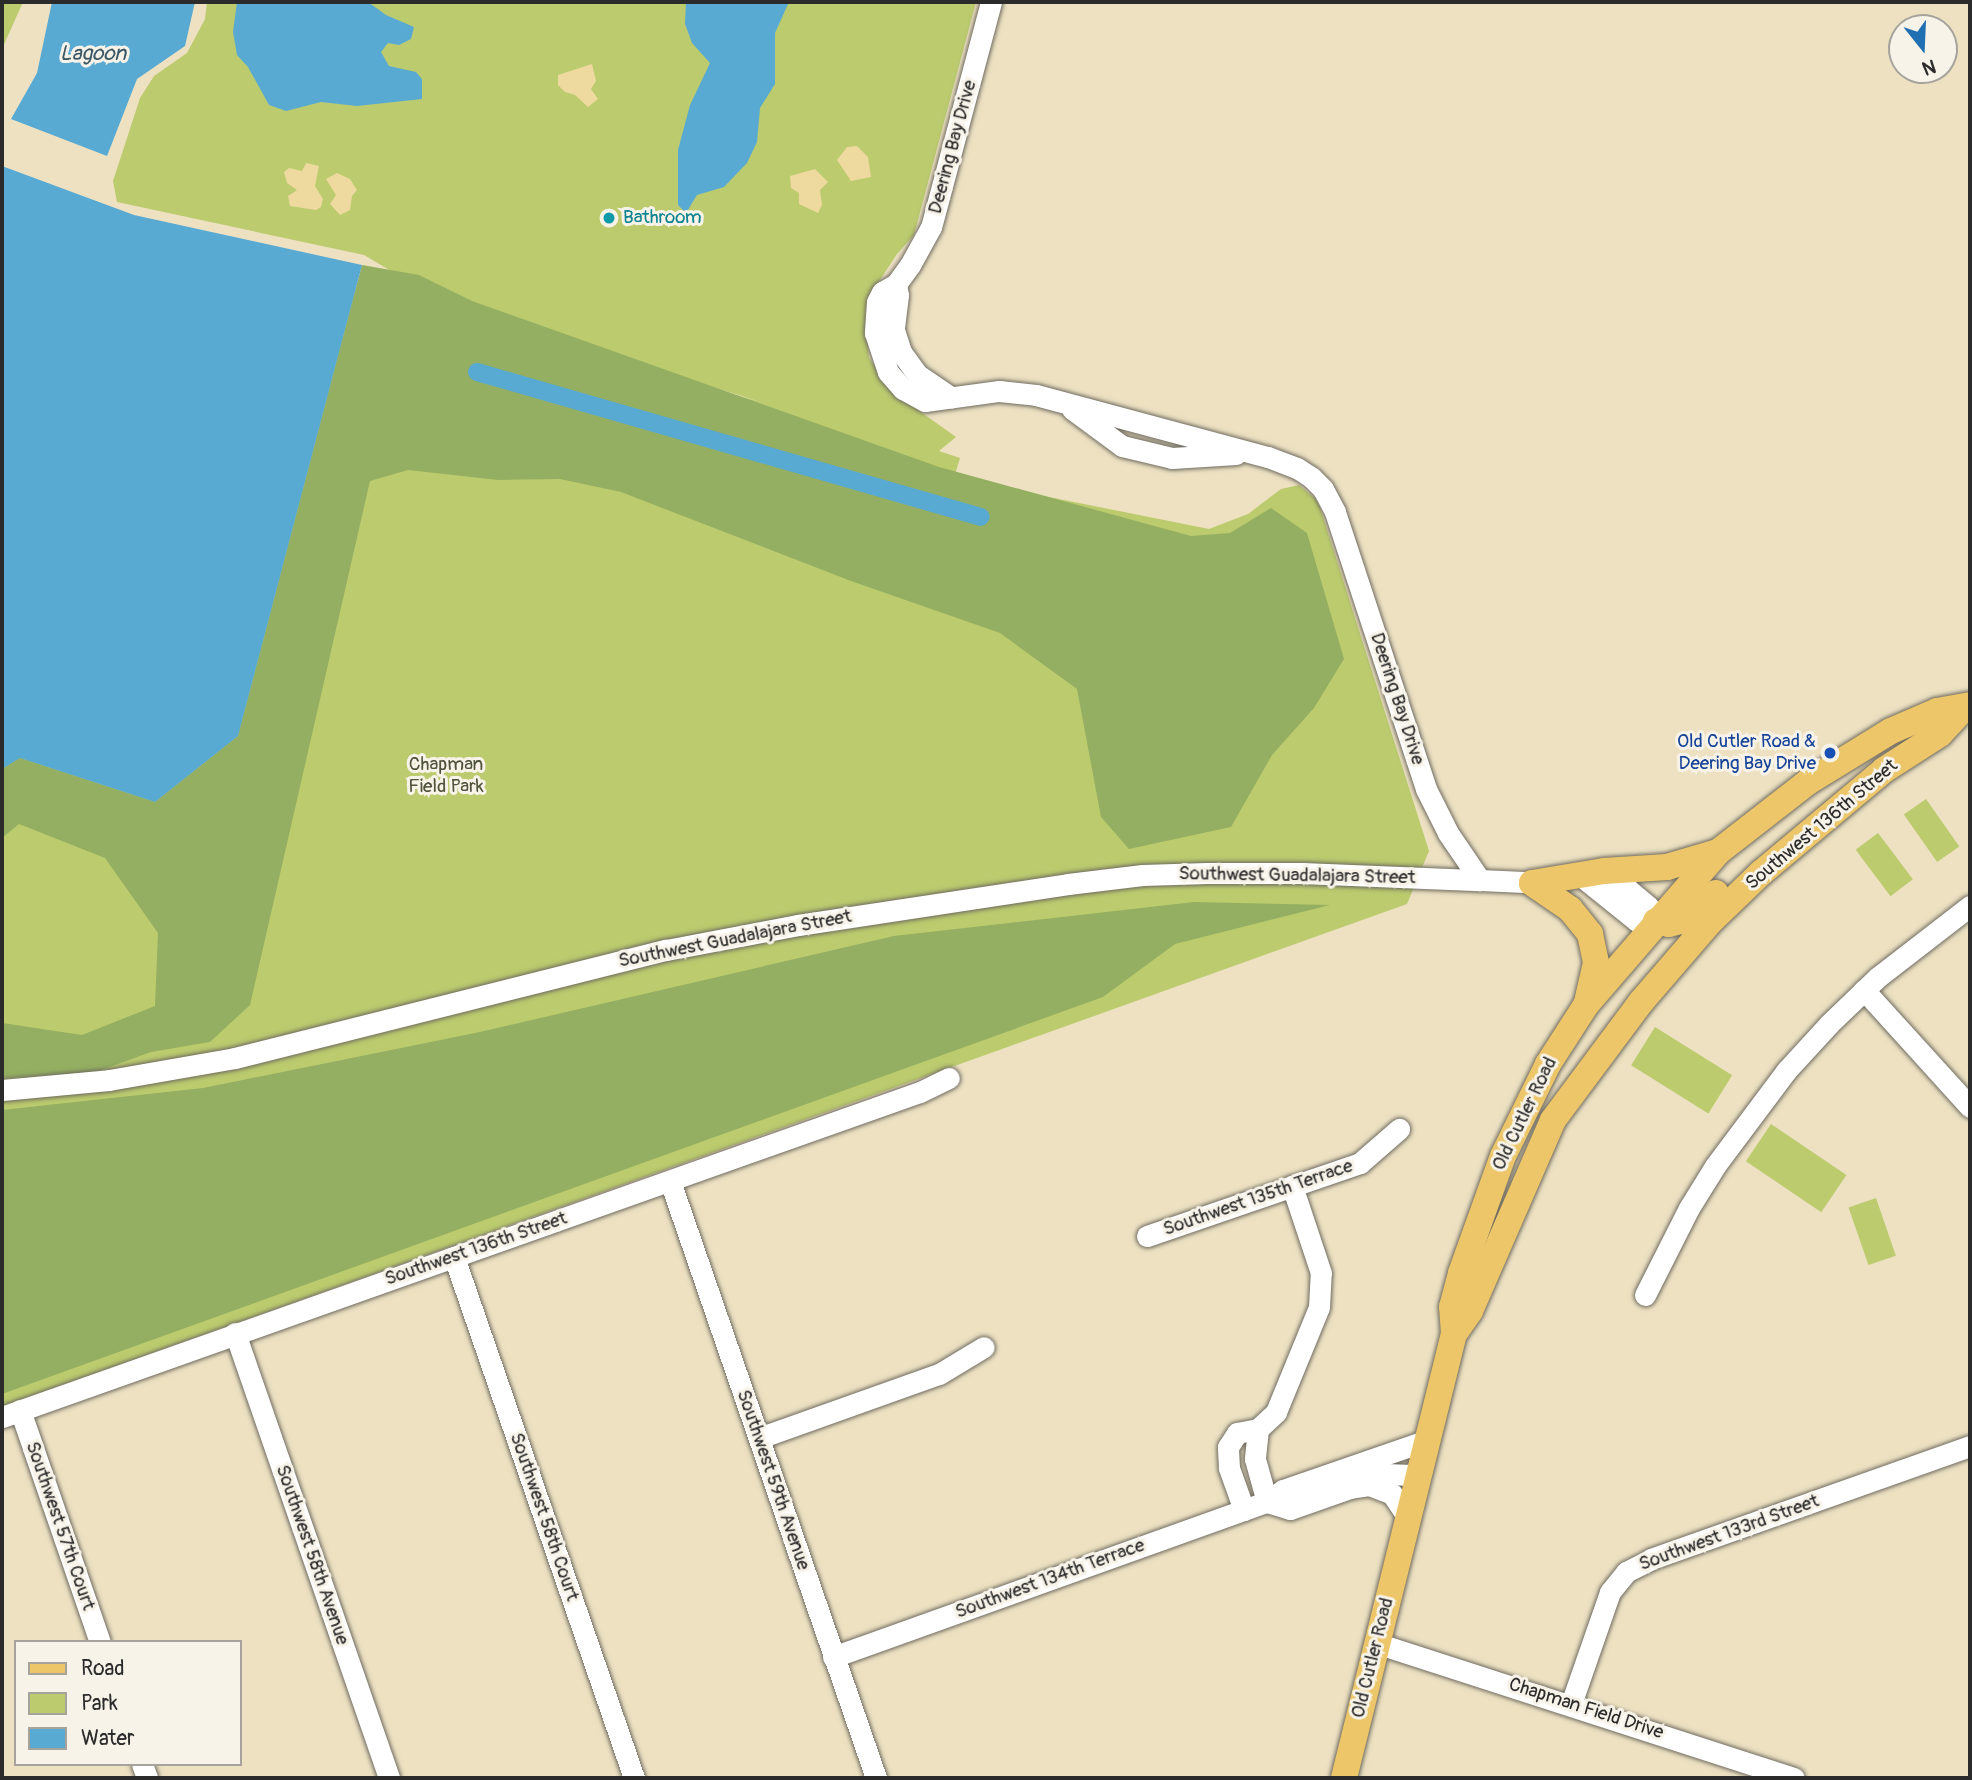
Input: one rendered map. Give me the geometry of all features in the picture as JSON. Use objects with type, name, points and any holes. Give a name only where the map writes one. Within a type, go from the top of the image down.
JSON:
[{"type":"main road","name":"Southwest 136th Street","points":[[1685,950],[1761,873],[1884,770],[1940,734],[1968,706]]},
{"type":"main road","name":"Southwest 136th Street","points":[[1656,921],[1697,880],[1718,852],[1808,782],[1891,731],[1937,711],[1968,706]]},
{"type":"main road","points":[[1553,1120],[1585,1052],[1657,954],[1660,938],[1656,921],[1679,923],[1695,914],[1792,825],[1831,798],[1884,770]]},
{"type":"main road","points":[[1532,883],[1604,871],[1667,867],[1718,852]]},
{"type":"main road","points":[[1532,883],[1570,909],[1590,934],[1595,953],[1595,971],[1586,1005]]},
{"type":"main road","name":"Old Cutler Road","points":[[1344,1778],[1454,1334],[1452,1307],[1488,1192],[1532,1094],[1586,1005],[1656,921]]},
{"type":"main road","name":"Old Cutler Road","points":[[1454,1334],[1470,1311],[1507,1219],[1553,1120],[1641,1002],[1685,950]]},
{"type":"street","name":"Deering Bay Drive","points":[[991,2],[931,227],[921,248],[896,284],[882,292],[875,310],[875,333],[882,360],[894,381],[913,397],[925,401],[1016,392],[1249,453],[1297,468],[1311,477],[1327,496],[1429,797],[1448,833],[1480,880]]},
{"type":"street","name":"Southwest Guadalajara Street","points":[[2,1090],[109,1080],[235,1058],[592,966],[666,950],[798,925],[1068,884],[1142,875],[1207,873],[1480,880]]},
{"type":"street","points":[[1480,880],[1532,883],[1586,880],[1637,921],[1656,921]]},
{"type":"street","points":[[1645,1294],[1689,1208],[1733,1140],[1786,1071],[1864,990],[1970,906]]},
{"type":"street","points":[[1864,990],[1970,1107]]},
{"type":"street","name":"Southwest 136th Street","points":[[11,1413],[920,1092],[949,1078]]},
{"type":"street","name":"Southwest 135th Terrace","points":[[1147,1236],[1360,1163],[1399,1129]]},
{"type":"street","name":"Southwest 59th Avenue","points":[[670,1181],[876,1778]]},
{"type":"street","points":[[1267,1502],[1255,1459],[1258,1429],[1279,1405],[1319,1307],[1321,1273],[1292,1186]]},
{"type":"street","name":"Southwest 58th Court","points":[[454,1257],[634,1778]]},
{"type":"street","name":"Southwest 58th Avenue","points":[[235,1333],[390,1778]]},
{"type":"street","points":[[759,1438],[939,1374],[984,1347]]},
{"type":"street","name":"Southwest 57th Court","points":[[11,1413],[99,1640]]},
{"type":"street","points":[[1244,1510],[1229,1468],[1228,1447],[1237,1433],[1258,1429]]},
{"type":"street","name":"Southwest 134th Terrace","points":[[834,1657],[1267,1502],[1283,1490],[1427,1440]]},
{"type":"street","name":"Southwest 133rd Street","points":[[1571,1704],[1610,1592],[1626,1572],[1651,1559],[1970,1446]]},
{"type":"street","name":"Southwest 134th Terrace","points":[[1350,1488],[1368,1476],[1419,1475]]},
{"type":"street","name":"Southwest 134th Terrace","points":[[1267,1502],[1290,1509],[1350,1488],[1369,1485],[1387,1490],[1408,1518]]},
{"type":"street","name":"Chapman Field Drive","points":[[1376,1643],[1794,1778]]},
{"type":"green space","points":[[2,2],[23,2],[2,49]]},
{"type":"green space","name":"Chapman Field Park","points":[[207,2],[976,2],[914,235],[897,254],[872,292],[866,324],[869,358],[897,395],[956,437],[939,451],[960,458],[954,478],[1209,529],[1248,514],[1281,489],[1299,485],[1318,501],[1429,851],[1407,904],[2,1407],[2,192],[761,402],[447,304],[364,255],[117,202],[113,181],[140,98],[154,76],[187,53],[205,19]]},
{"type":"green space","points":[[362,265],[419,275],[472,301],[939,467],[1191,536],[1230,533],[1271,508],[1307,533],[1344,659],[1314,708],[1272,755],[1231,827],[1129,849],[1101,817],[1077,689],[1000,633],[851,581],[621,492],[560,479],[498,480],[408,470],[370,481],[250,1005],[210,1042],[151,1052],[93,1073],[2,1078],[2,1023],[82,1035],[155,1006],[158,933],[105,858],[19,824],[2,838],[2,769],[20,758],[155,802],[238,736]]},
{"type":"green space","points":[[1926,799],[1959,847],[1937,862],[1904,814]]},
{"type":"green space","points":[[1878,833],[1913,879],[1891,896],[1856,850]]},
{"type":"green space","points":[[1194,902],[1330,905],[1175,944],[1103,997],[2,1394],[2,1110],[203,1088],[480,1032],[894,936]]},
{"type":"green space","points":[[1655,1027],[1732,1075],[1708,1113],[1631,1065]]},
{"type":"green space","points":[[1771,1124],[1846,1175],[1821,1212],[1746,1161]]},
{"type":"green space","points":[[1876,1198],[1896,1256],[1868,1265],[1849,1207]]},
{"type":"sand","points":[[592,64],[596,81],[591,89],[598,99],[588,107],[558,85],[558,75]]},
{"type":"sand","points":[[857,146],[868,157],[871,177],[851,181],[837,160],[847,147]]},
{"type":"sand","points":[[306,163],[319,166],[315,186],[323,199],[321,207],[316,210],[290,206],[288,196],[297,190],[287,183],[284,172],[289,168],[302,171]]},
{"type":"sand","points":[[815,169],[828,182],[820,190],[822,205],[818,213],[799,204],[799,193],[791,188],[790,176]]},
{"type":"sand","points":[[337,173],[350,179],[357,190],[352,196],[350,210],[340,215],[330,204],[336,195],[326,179]]},
{"type":"water","name":"Lagoon","points":[[52,2],[195,2],[185,46],[137,79],[107,156],[11,119],[37,73]]},
{"type":"water","points":[[237,2],[368,2],[386,15],[414,27],[411,39],[399,45],[388,43],[381,52],[389,66],[416,72],[422,79],[422,99],[357,106],[321,102],[286,111],[269,105],[248,67],[237,55],[233,32]]},
{"type":"water","points":[[686,2],[789,2],[775,33],[775,84],[760,108],[757,142],[747,163],[724,187],[697,195],[686,213],[678,205],[678,150],[690,105],[710,63],[692,43],[685,24]]},
{"type":"water","points":[[2,166],[134,215],[362,265],[238,736],[155,802],[20,758],[2,769]]},
{"type":"waterway","points":[[477,372],[981,517]]},
{"type":"place","name":"Bathroom","points":[[609,218]]},
{"type":"place","name":"Old Cutler Road & Deering Bay Drive","points":[[1830,753]]}]
